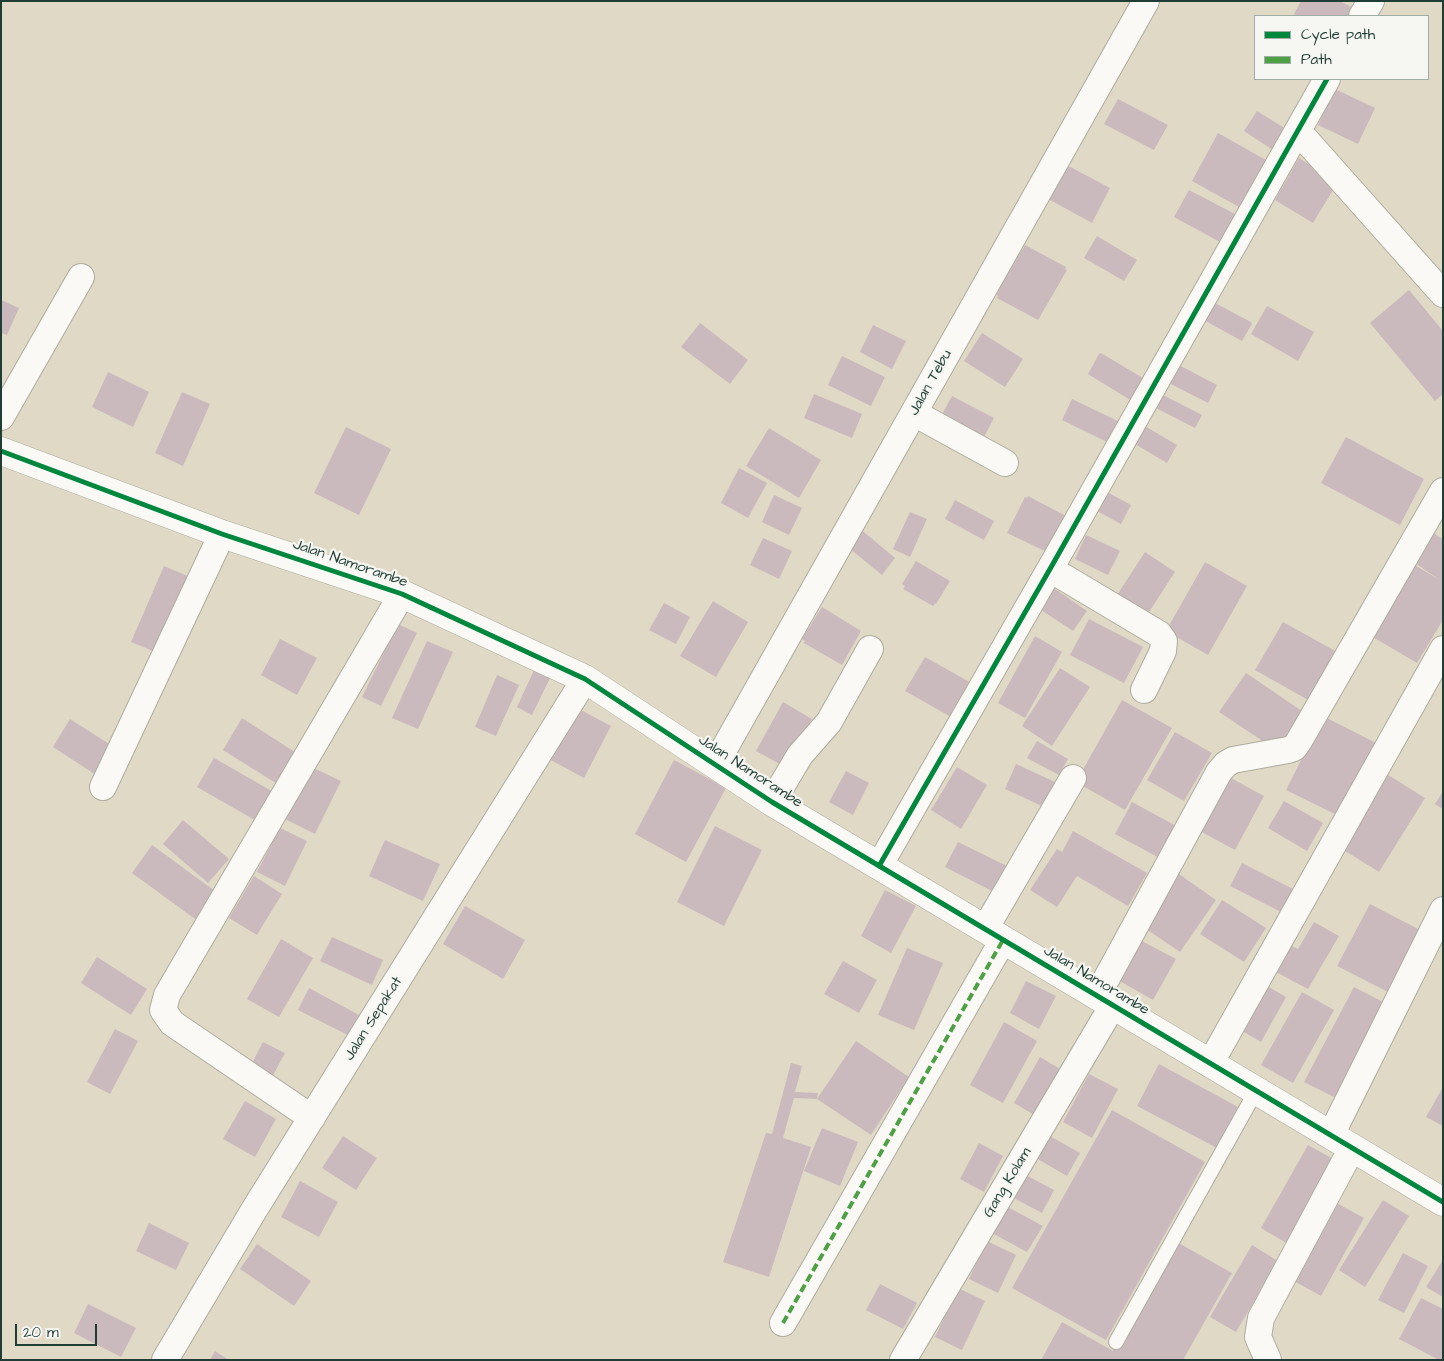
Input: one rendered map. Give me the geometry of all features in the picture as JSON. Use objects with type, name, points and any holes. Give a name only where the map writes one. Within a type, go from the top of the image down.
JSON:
[{"type":"street","name":"Jalan Tebu","points":[[715,765],[1146,1]]},
{"type":"street","points":[[1363,15],[1371,1]]},
{"type":"street","points":[[879,866],[1050,569],[1326,80]]},
{"type":"street","points":[[1298,132],[1443,294]]},
{"type":"street","points":[[1,417],[81,277]]},
{"type":"street","points":[[914,413],[1005,463]]},
{"type":"street","name":"Jalan Namorambe","points":[[1,451],[222,534],[402,594],[585,679],[772,802],[1443,1202]]},
{"type":"street","name":"Gang Kolam","points":[[903,1360],[1105,1000],[1219,772],[1226,764],[1233,760],[1288,750],[1294,748],[1299,742],[1443,491]]},
{"type":"street","points":[[103,787],[222,534]]},
{"type":"street","points":[[1050,569],[1159,634],[1164,641],[1163,651],[1144,690]]},
{"type":"street","points":[[312,1118],[172,1023],[163,1010],[167,995],[402,594]]},
{"type":"street","points":[[772,802],[800,755],[829,722],[870,648]]},
{"type":"street","points":[[1210,1064],[1443,649]]},
{"type":"street","name":"Jalan Sepakat","points":[[165,1360],[254,1210],[585,679]]},
{"type":"street","points":[[783,1323],[994,934],[1073,778]]},
{"type":"street","points":[[1268,1360],[1258,1337],[1261,1318],[1443,910]]},
{"type":"lane","points":[[1116,1342],[1256,1090]]},
{"type":"building","points":[[1301,1],[1340,1],[1357,10],[1354,15],[1294,14]]},
{"type":"building","points":[[1335,89],[1375,108],[1358,144],[1318,125]]},
{"type":"building","points":[[1118,99],[1168,125],[1154,150],[1104,124]]},
{"type":"building","points":[[1257,111],[1286,129],[1273,150],[1244,131]]},
{"type":"building","points":[[1218,133],[1266,160],[1239,207],[1192,181]]},
{"type":"building","points":[[1299,158],[1338,182],[1313,223],[1275,200]]},
{"type":"building","points":[[1059,161],[1110,188],[1092,223],[1041,195]]},
{"type":"building","points":[[1189,190],[1235,214],[1220,242],[1174,217]]},
{"type":"building","points":[[1097,236],[1137,260],[1124,281],[1084,258]]},
{"type":"building","points":[[1025,245],[1066,267],[1065,269],[1067,270],[1038,320],[997,298],[996,294]]},
{"type":"building","points":[[1409,290],[1443,331],[1443,394],[1435,401],[1370,323]]},
{"type":"building","points":[[1,300],[19,308],[7,335],[1,333]]},
{"type":"building","points":[[1211,301],[1251,322],[1252,324],[1242,341],[1202,319]]},
{"type":"building","points":[[1267,306],[1314,332],[1298,361],[1251,334]]},
{"type":"building","points":[[700,323],[748,360],[730,384],[681,347]]},
{"type":"building","points":[[873,325],[906,341],[892,369],[860,352]]},
{"type":"building","points":[[982,333],[1023,359],[1005,387],[964,361]]},
{"type":"building","points":[[1101,353],[1148,381],[1132,401],[1088,374]]},
{"type":"building","points":[[842,356],[885,377],[871,406],[828,385]]},
{"type":"building","points":[[1175,363],[1217,385],[1208,403],[1165,381]]},
{"type":"building","points":[[108,372],[149,392],[133,427],[92,407]]},
{"type":"building","points":[[182,392],[210,404],[183,466],[155,453]]},
{"type":"building","points":[[1159,393],[1202,415],[1195,428],[1152,406]]},
{"type":"building","points":[[814,394],[862,414],[852,438],[804,418]]},
{"type":"building","points":[[952,396],[994,418],[982,441],[940,418]]},
{"type":"building","points":[[1072,399],[1124,424],[1111,444],[1062,420]]},
{"type":"building","points":[[1138,422],[1177,445],[1167,463],[1128,440]]},
{"type":"building","points":[[346,427],[391,449],[359,515],[314,493]]},
{"type":"building","points":[[769,428],[821,460],[799,498],[746,466]]},
{"type":"building","points":[[1346,437],[1424,479],[1400,525],[1321,483]]},
{"type":"building","points":[[739,468],[767,483],[748,518],[721,503]]},
{"type":"building","points":[[1107,492],[1131,505],[1121,524],[1097,511]]},
{"type":"building","points":[[774,495],[802,508],[789,535],[762,522]]},
{"type":"building","points":[[1028,496],[1066,516],[1049,553],[1007,533],[1025,497],[1027,498]]},
{"type":"building","points":[[955,500],[994,521],[984,540],[945,519]]},
{"type":"building","points":[[910,512],[927,519],[910,557],[893,549]]},
{"type":"building","points":[[858,527],[895,558],[882,575],[844,544]]},
{"type":"building","points":[[1433,533],[1443,539],[1443,620],[1417,663],[1371,636],[1413,564],[1440,580],[1415,563]]},
{"type":"building","points":[[1086,535],[1120,551],[1108,575],[1075,559]]},
{"type":"building","points":[[763,538],[792,551],[779,579],[750,565]]},
{"type":"building","points":[[1145,552],[1175,572],[1147,615],[1117,595]]},
{"type":"building","points":[[916,561],[950,581],[933,606],[903,589],[905,586],[902,584]]},
{"type":"building","points":[[1205,562],[1247,586],[1208,655],[1166,631]]},
{"type":"building","points":[[164,566],[190,577],[158,653],[131,642]]},
{"type":"building","points":[[1052,587],[1087,611],[1073,631],[1038,608]]},
{"type":"building","points":[[713,601],[748,622],[716,677],[680,656]]},
{"type":"building","points":[[664,603],[690,617],[676,644],[649,630]]},
{"type":"building","points":[[822,607],[861,631],[842,665],[804,643],[805,641],[802,639]]},
{"type":"building","points":[[1089,619],[1143,647],[1124,683],[1070,655]]},
{"type":"building","points":[[1283,622],[1337,652],[1310,701],[1255,670]]},
{"type":"building","points":[[398,624],[417,633],[381,706],[362,697]]},
{"type":"building","points":[[1035,636],[1062,652],[1025,718],[998,703]]},
{"type":"building","points":[[280,639],[317,658],[297,695],[261,675]]},
{"type":"building","points":[[427,641],[453,652],[418,729],[392,718]]},
{"type":"building","points":[[925,657],[973,684],[953,718],[905,691]]},
{"type":"building","points":[[535,668],[551,676],[532,715],[517,707]]},
{"type":"building","points":[[1060,668],[1090,687],[1052,746],[1022,726]]},
{"type":"building","points":[[1246,673],[1302,711],[1276,750],[1219,712]]},
{"type":"building","points":[[497,675],[519,685],[496,736],[475,727]]},
{"type":"building","points":[[1122,700],[1172,728],[1125,810],[1076,782]]},
{"type":"building","points":[[783,702],[812,719],[785,767],[756,751]]},
{"type":"building","points":[[577,708],[611,726],[584,778],[549,759]]},
{"type":"building","points":[[1323,716],[1378,744],[1341,817],[1286,790]]},
{"type":"building","points":[[242,718],[301,756],[282,787],[223,750]]},
{"type":"building","points":[[70,719],[114,747],[96,775],[53,747]]},
{"type":"building","points":[[1175,732],[1212,753],[1184,801],[1147,780]]},
{"type":"building","points":[[1037,741],[1068,759],[1059,775],[1027,758]]},
{"type":"building","points":[[214,758],[277,794],[260,823],[197,787]]},
{"type":"building","points":[[674,760],[726,788],[686,862],[635,834]]},
{"type":"building","points":[[1016,764],[1055,782],[1044,807],[1005,789]]},
{"type":"building","points":[[309,766],[341,781],[315,834],[283,818]]},
{"type":"building","points":[[957,767],[987,785],[961,829],[931,810]]},
{"type":"building","points":[[846,771],[869,783],[853,815],[829,802]]},
{"type":"building","points":[[1385,773],[1425,798],[1379,872],[1339,847]]},
{"type":"building","points":[[1229,777],[1264,796],[1235,850],[1200,831]]},
{"type":"building","points":[[1443,791],[1443,809],[1435,804]]},
{"type":"building","points":[[1284,801],[1323,823],[1307,851],[1268,828]]},
{"type":"building","points":[[1132,802],[1180,828],[1163,860],[1115,834]]},
{"type":"building","points":[[183,820],[229,859],[208,883],[163,844]]},
{"type":"building","points":[[715,826],[762,850],[724,926],[677,902]]},
{"type":"building","points":[[280,828],[307,841],[285,886],[257,872]]},
{"type":"building","points":[[1073,831],[1147,873],[1128,906],[1077,876],[1057,907],[1030,890],[1057,849],[1062,852]]},
{"type":"building","points":[[385,840],[440,864],[423,901],[369,876]]},
{"type":"building","points":[[958,842],[1007,866],[994,892],[945,867]]},
{"type":"building","points":[[152,845],[215,891],[195,919],[132,873]]},
{"type":"building","points":[[1242,863],[1295,890],[1283,913],[1230,886]]},
{"type":"building","points":[[1176,872],[1216,900],[1180,952],[1140,925]]},
{"type":"building","points":[[254,876],[282,894],[257,935],[229,918]]},
{"type":"building","points":[[885,890],[916,906],[891,953],[861,936]]},
{"type":"building","points":[[1222,900],[1266,928],[1244,962],[1200,934]]},
{"type":"building","points":[[1370,904],[1422,931],[1390,993],[1337,966]]},
{"type":"building","points":[[465,906],[525,940],[503,979],[443,944]]},
{"type":"building","points":[[1314,922],[1339,936],[1308,989],[1272,970],[1286,943],[1298,949]]},
{"type":"building","points":[[332,937],[383,960],[372,985],[320,961]]},
{"type":"building","points":[[281,939],[313,958],[279,1017],[247,999]]},
{"type":"building","points":[[1140,940],[1176,959],[1153,1000],[1118,980]]},
{"type":"building","points":[[907,948],[943,963],[914,1030],[878,1015]]},
{"type":"building","points":[[97,957],[147,989],[131,1015],[81,983]]},
{"type":"building","points":[[843,961],[877,980],[859,1013],[824,994]]},
{"type":"building","points":[[1026,981],[1056,996],[1039,1029],[1010,1013]]},
{"type":"building","points":[[1262,983],[1286,997],[1261,1042],[1237,1028]]},
{"type":"building","points":[[1354,987],[1385,1003],[1336,1098],[1304,1082]]},
{"type":"building","points":[[309,988],[359,1015],[348,1035],[298,1010]]},
{"type":"building","points":[[1302,992],[1334,1010],[1293,1083],[1261,1065]]},
{"type":"building","points":[[1004,1022],[1037,1041],[1003,1103],[970,1085]]},
{"type":"building","points":[[115,1029],[138,1041],[110,1094],[87,1082]]},
{"type":"building","points":[[856,1041],[909,1077],[871,1135],[817,1099]]},
{"type":"building","points":[[263,1042],[285,1053],[271,1079],[250,1067]]},
{"type":"building","points":[[1040,1057],[1062,1070],[1036,1116],[1014,1103]]},
{"type":"building","points":[[791,1063],[802,1066],[795,1092],[818,1093],[817,1099],[794,1098],[783,1138],[811,1147],[769,1277],[723,1262],[766,1133],[772,1134]]},
{"type":"building","points":[[1159,1064],[1238,1107],[1217,1148],[1137,1106]]},
{"type":"building","points":[[1089,1074],[1118,1089],[1092,1138],[1063,1122]]},
{"type":"building","points":[[1443,1087],[1443,1126],[1426,1117]]},
{"type":"building","points":[[245,1101],[276,1119],[255,1157],[223,1139]]},
{"type":"building","points":[[1112,1110],[1205,1162],[1106,1340],[1012,1288]]},
{"type":"building","points":[[822,1128],[858,1142],[840,1186],[804,1171]]},
{"type":"building","points":[[1048,1135],[1080,1153],[1067,1176],[1036,1158]]},
{"type":"building","points":[[343,1136],[377,1158],[356,1190],[322,1168]]},
{"type":"building","points":[[979,1143],[1003,1156],[984,1192],[960,1179]]},
{"type":"building","points":[[1308,1145],[1335,1160],[1288,1244],[1261,1228]]},
{"type":"building","points":[[1022,1173],[1054,1190],[1042,1213],[1010,1196]]},
{"type":"building","points":[[300,1181],[338,1202],[319,1237],[281,1217]]},
{"type":"building","points":[[1329,1199],[1364,1218],[1321,1296],[1287,1277]]},
{"type":"building","points":[[1383,1200],[1409,1216],[1365,1287],[1339,1270]]},
{"type":"building","points":[[1004,1205],[1043,1226],[1027,1252],[990,1232]]},
{"type":"building","points":[[149,1223],[189,1243],[176,1270],[136,1251]]},
{"type":"building","points":[[987,1241],[1016,1255],[998,1293],[969,1279]]},
{"type":"building","points":[[1175,1241],[1232,1273],[1183,1360],[1041,1360],[1062,1322],[1113,1351]]},
{"type":"building","points":[[257,1244],[311,1281],[294,1306],[240,1269]]},
{"type":"building","points":[[1252,1245],[1278,1261],[1236,1332],[1210,1317]]},
{"type":"building","points":[[1403,1253],[1428,1266],[1404,1313],[1378,1300]]},
{"type":"building","points":[[1443,1260],[1443,1297],[1426,1287]]},
{"type":"building","points":[[880,1284],[917,1303],[903,1329],[866,1310]]},
{"type":"building","points":[[958,1288],[985,1301],[962,1350],[935,1337]]},
{"type":"building","points":[[1421,1298],[1443,1309],[1443,1360],[1439,1360],[1399,1339]]},
{"type":"building","points":[[88,1304],[136,1328],[121,1357],[74,1333]]},
{"type":"building","points":[[215,1351],[229,1360],[210,1360]]},
{"type":"marked path","points":[[783,1323],[1003,940]]},
{"type":"cycle path","points":[[879,866],[1050,569],[1326,80]]},
{"type":"cycle path","points":[[1,451],[222,534],[402,594],[585,679],[772,802],[1443,1202]]}]
